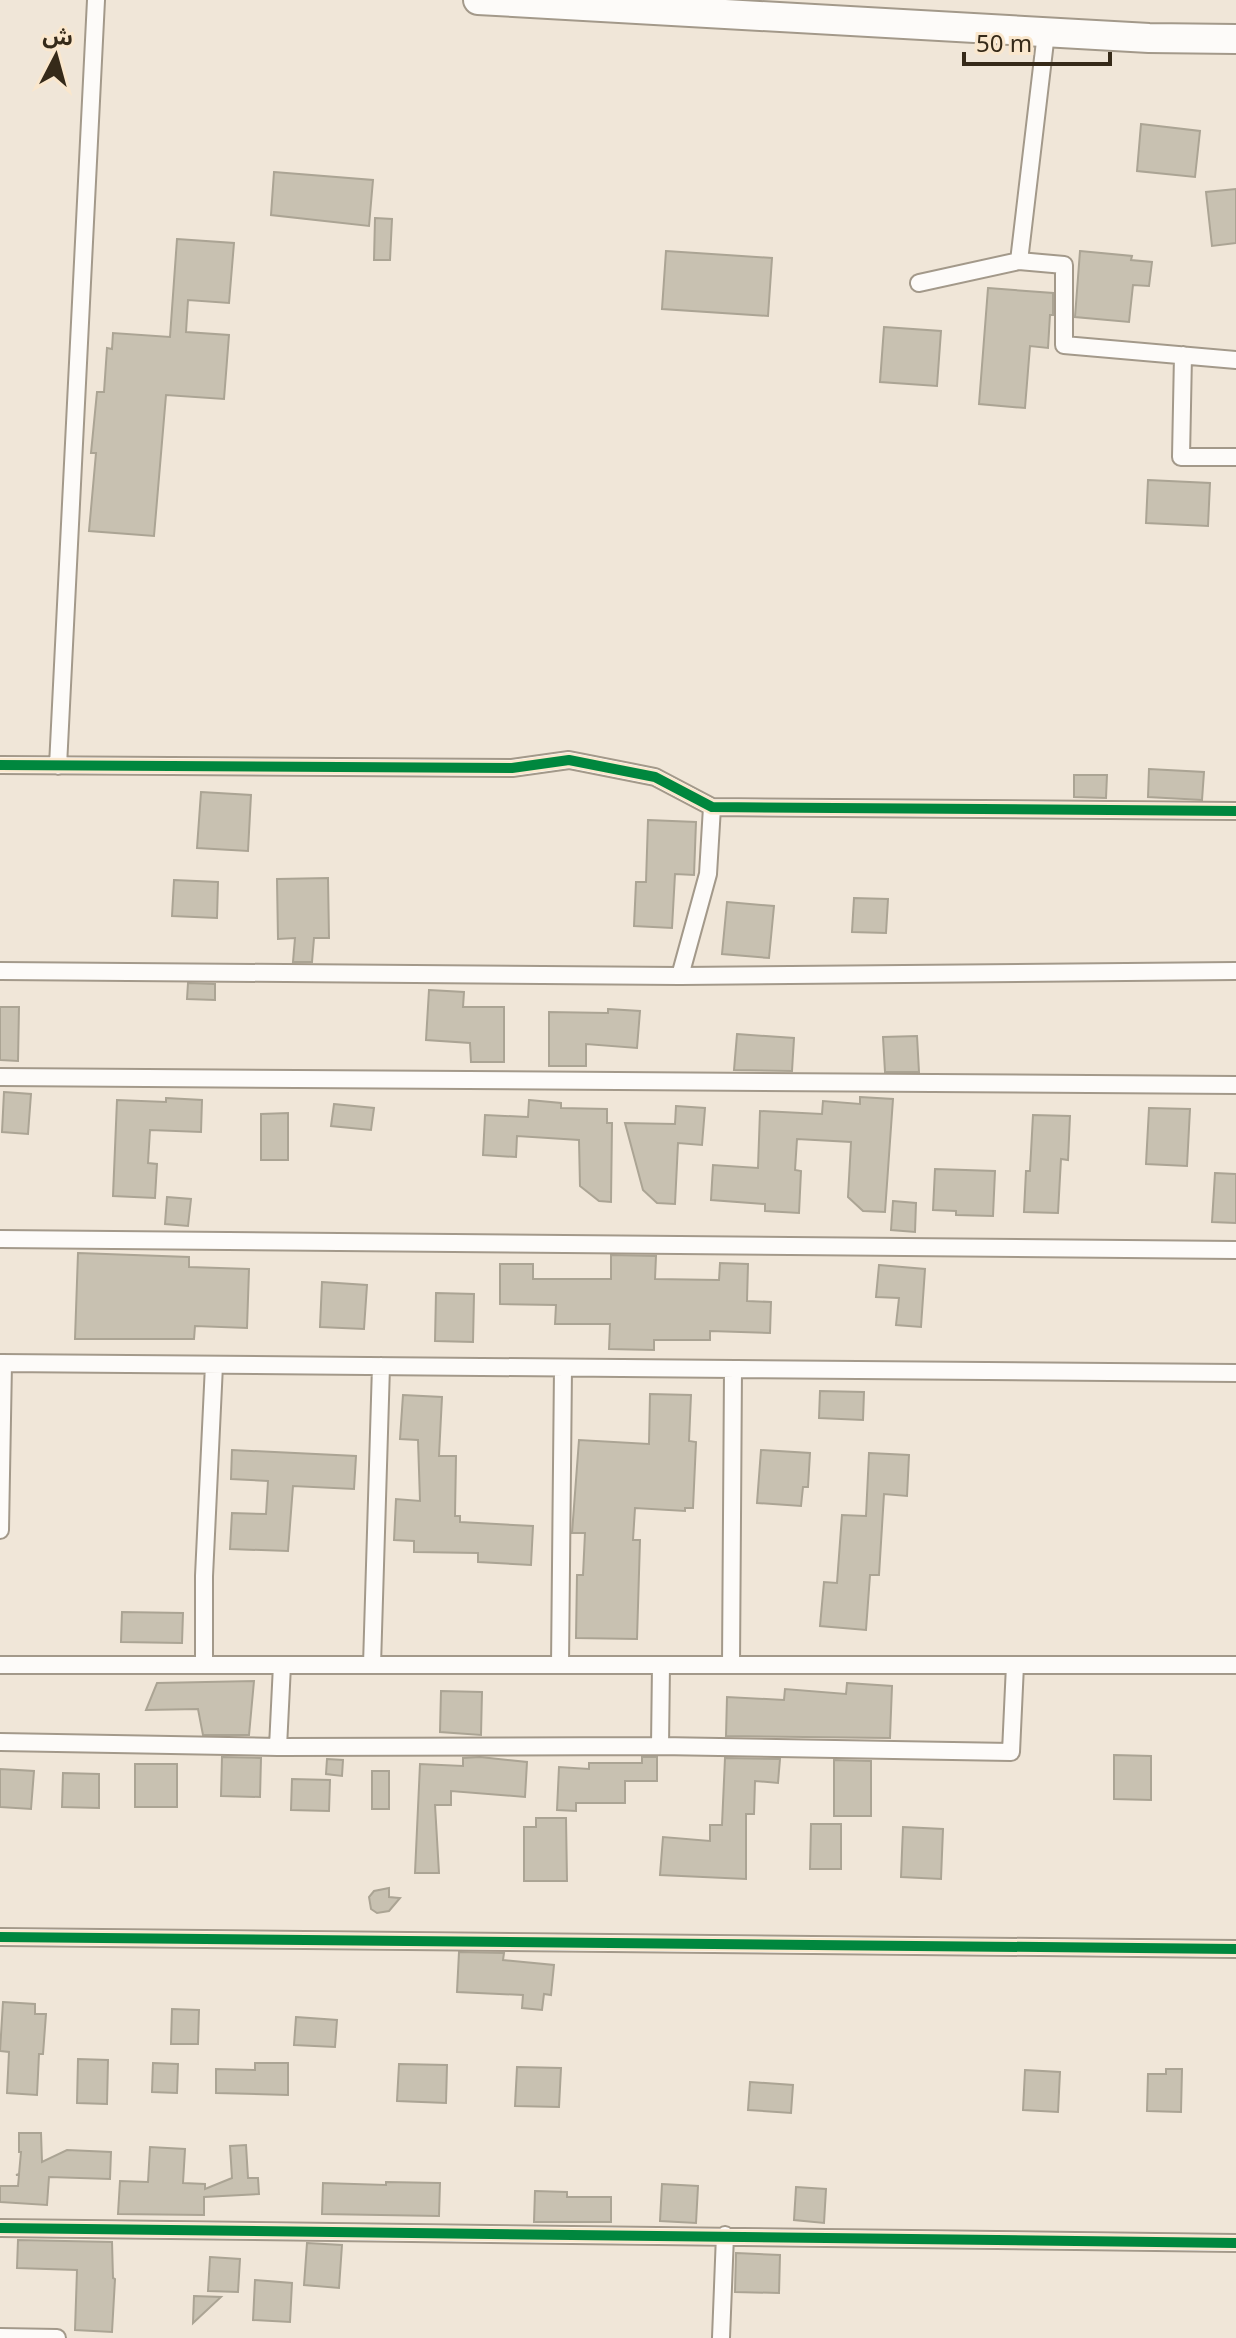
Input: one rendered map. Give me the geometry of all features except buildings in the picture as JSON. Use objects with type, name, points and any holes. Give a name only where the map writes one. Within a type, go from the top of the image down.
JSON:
[{"type":"highway","points":[[478,0],[1046,33],[1236,39]]},
{"type":"street","points":[[58,766],[96,0]]},
{"type":"street","points":[[1019,261],[1046,33]]},
{"type":"street","points":[[919,283],[1019,261],[1064,265],[1064,345],[1236,360]]},
{"type":"street","points":[[1183,355],[1181,457],[1236,457]]},
{"type":"street","points":[[0,765],[512,768],[569,760],[655,777],[712,807],[1236,811]]},
{"type":"street","points":[[680,976],[708,874],[712,807]]},
{"type":"street","points":[[0,971],[680,976],[1236,971]]},
{"type":"street","points":[[0,1077],[1236,1085]]},
{"type":"street","points":[[0,1239],[1236,1250]]},
{"type":"street","points":[[0,1530],[2,1363],[1236,1373]]},
{"type":"street","points":[[204,1665],[204,1576],[214,1365]]},
{"type":"street","points":[[372,1665],[381,1366]]},
{"type":"street","points":[[560,1665],[563,1368]]},
{"type":"street","points":[[731,1665],[733,1369]]},
{"type":"street","points":[[0,1665],[1236,1665]]},
{"type":"street","points":[[278,1747],[282,1665]]},
{"type":"street","points":[[660,1746],[661,1665]]},
{"type":"street","points":[[0,1742],[278,1747],[660,1746],[1011,1752],[1015,1665]]},
{"type":"street","points":[[0,1937],[1236,1949]]},
{"type":"street","points":[[0,2228],[1236,2243]]},
{"type":"street","points":[[721,2338],[725,2235]]},
{"type":"street","points":[[0,2337],[57,2338]]},
{"type":"cycle path","points":[[0,765],[512,768],[569,760],[655,777],[712,807],[1236,811]]},
{"type":"cycle path","points":[[0,1937],[1236,1949]]},
{"type":"cycle path","points":[[0,2228],[1236,2243]]}]
